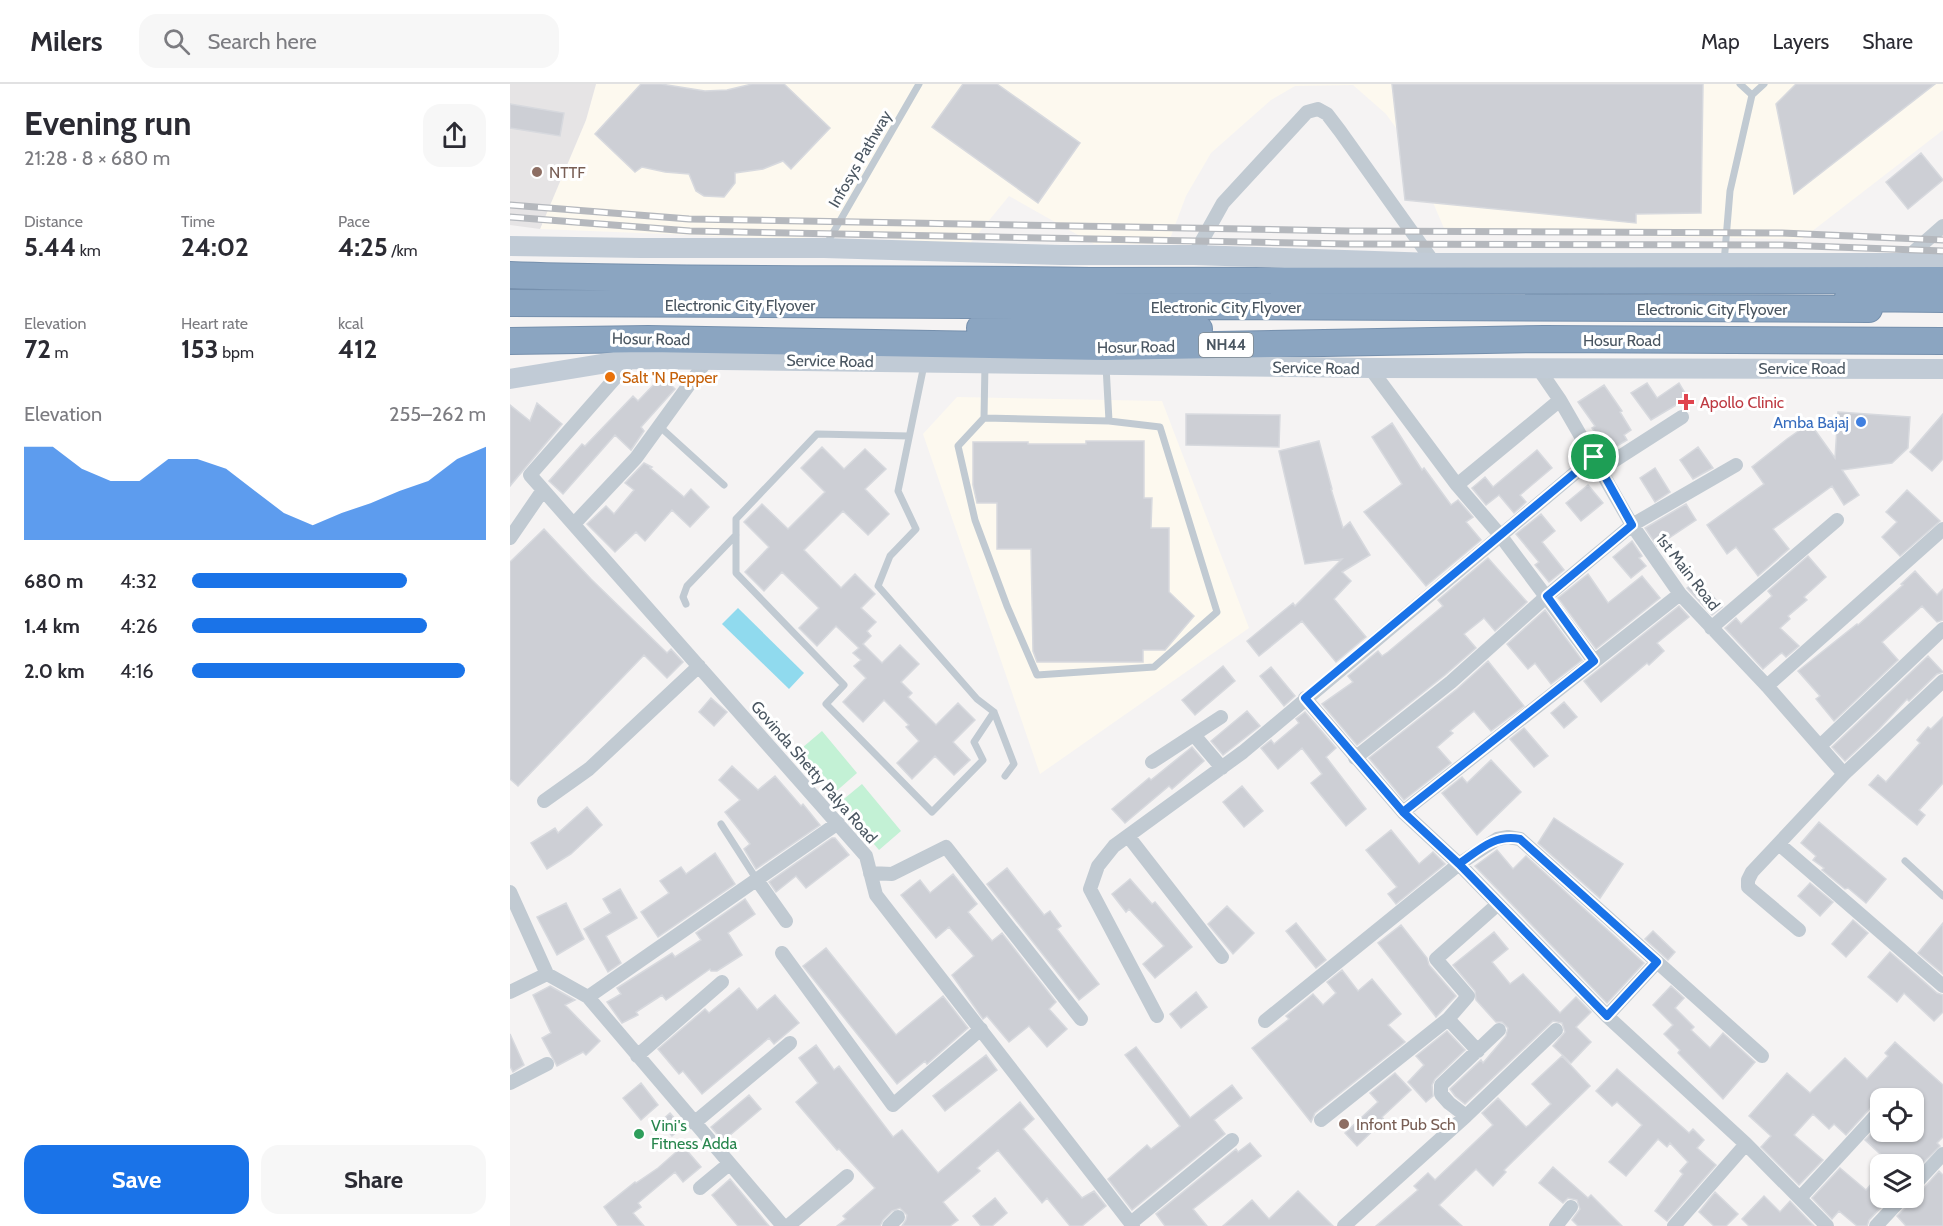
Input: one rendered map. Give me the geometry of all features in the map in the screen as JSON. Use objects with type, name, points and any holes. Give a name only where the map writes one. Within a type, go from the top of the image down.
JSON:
[{"type":"highway","points":[[510,275],[607,279],[1943,280]]},
{"type":"highway","points":[[510,289],[1943,299]]},
{"type":"highway","name":"Electronic City Flyover","points":[[510,303],[1943,310]]},
{"type":"highway","name":"Electronic City Flyover","points":[[510,324],[1943,330]]},
{"type":"highway","name":"Hosur Road","points":[[510,341],[648,339],[1105,347],[1544,339],[1943,341]]},
{"type":"street","points":[[1194,255],[1223,203],[1307,112],[1318,109],[1327,114],[1340,131],[1434,263]]},
{"type":"street","points":[[1901,263],[1943,226]]},
{"type":"street","points":[[510,246],[824,248],[1061,255],[1194,255],[1434,263],[1901,263],[1943,260]]},
{"type":"street","points":[[510,538],[543,490],[530,475],[632,359]]},
{"type":"street","name":"Service Road","points":[[510,379],[632,359],[1370,368],[1943,369]]},
{"type":"street","points":[[574,524],[636,458],[706,360]]},
{"type":"street","points":[[1370,368],[1458,485],[1547,596],[1594,661]]},
{"type":"street","name":"1st Main Road","points":[[1538,368],[1560,400],[1632,525],[1680,594],[1767,686],[1844,774]]},
{"type":"street","points":[[1458,485],[1560,400]]},
{"type":"street","points":[[1157,1016],[1090,889],[1098,867],[1114,846],[1243,752],[1500,535],[1597,463],[1682,417]]},
{"type":"street","points":[[1355,758],[1451,682],[1547,596],[1632,525],[1736,465]]},
{"type":"street","name":"Govinda Shetty Palya Road","points":[[543,490],[866,856],[876,895],[1132,1225]]},
{"type":"street","points":[[1711,628],[1837,520]]},
{"type":"street","points":[[1767,686],[1943,530]]},
{"type":"street","points":[[1403,812],[1680,594]]},
{"type":"street","points":[[1820,746],[1943,629]]},
{"type":"street","points":[[544,801],[589,769],[699,666]]},
{"type":"street","points":[[1799,930],[1748,887],[1748,879],[1752,872],[1844,774],[1943,681]]},
{"type":"street","points":[[1305,698],[1403,812],[1459,864],[1607,1016],[1746,1144],[1827,1226]]},
{"type":"street","points":[[1152,762],[1221,717]]},
{"type":"street","points":[[1194,735],[1222,768]]},
{"type":"street","points":[[588,997],[838,823]]},
{"type":"street","points":[[1128,836],[1222,957]]},
{"type":"street","points":[[1265,1021],[1459,864],[1497,839],[1508,837],[1520,839],[1762,1056]]},
{"type":"street","points":[[1779,844],[1943,986]]},
{"type":"street","points":[[870,873],[892,874],[946,847],[1081,1019]]},
{"type":"street","points":[[757,880],[786,921]]},
{"type":"street","points":[[512,900],[547,974],[588,997],[783,1226]]},
{"type":"street","points":[[1321,1120],[1448,1019],[1468,996],[1436,959],[1498,904]]},
{"type":"street","points":[[782,953],[893,1105],[981,1029]]},
{"type":"street","points":[[1607,1016],[1657,962]]},
{"type":"street","points":[[510,992],[547,974]]},
{"type":"street","points":[[637,1056],[722,982]]},
{"type":"street","points":[[1448,1019],[1478,1051]]},
{"type":"street","points":[[1466,1116],[1441,1094],[1441,1085],[1499,1030]]},
{"type":"street","points":[[1344,1226],[1466,1116],[1556,1030]]},
{"type":"street","points":[[694,1123],[790,1043]]},
{"type":"street","points":[[510,1083],[547,1064]]},
{"type":"street","points":[[1800,1198],[1870,1122]]},
{"type":"street","points":[[1132,1225],[1232,1140]]},
{"type":"street","points":[[1674,1226],[1746,1144]]},
{"type":"street","points":[[1924,1174],[1943,1154]]},
{"type":"street","points":[[700,1188],[729,1164]]},
{"type":"street","points":[[788,1226],[847,1176]]},
{"type":"street","points":[[1556,1226],[1571,1207]]},
{"type":"street","points":[[1876,1226],[1893,1208]]},
{"type":"lane","name":"Infosys Pathway","points":[[824,248],[919,84]]},
{"type":"lane","points":[[1740,84],[1752,95]]},
{"type":"lane","points":[[1725,263],[1730,191],[1752,95],[1764,84]]},
{"type":"lane","points":[[925,363],[898,491],[916,529],[890,556],[878,586],[976,699],[994,712],[1014,764],[1005,776]]},
{"type":"lane","points":[[984,418],[1108,421],[1160,427],[1217,612],[1154,668],[1037,675],[1007,606],[975,520],[958,446],[984,418],[985,363]]},
{"type":"lane","points":[[1106,365],[1108,421]]},
{"type":"lane","points":[[659,426],[724,485]]},
{"type":"lane","points":[[909,436],[817,434],[736,519],[736,573],[843,684],[826,704],[932,812],[983,760],[974,742],[994,712]]},
{"type":"lane","points":[[686,604],[683,597],[687,586],[736,534]]},
{"type":"lane","points":[[721,824],[757,880]]},
{"type":"lane","points":[[1905,861],[1943,896]]},
{"type":"shaded area","name":"NTTF","points":[[510,84],[596,84],[586,120],[540,229],[510,225]]},
{"type":"shaded area","points":[[596,84],[1943,84],[1943,130],[1802,239],[1446,233],[1415,160],[1399,132],[1386,114],[1353,85],[1295,86],[1271,100],[1211,153],[1186,196],[1168,244],[1094,244],[1009,196],[968,246],[842,234],[791,239],[540,229],[586,120]]},
{"type":"shaded area","points":[[957,397],[1162,401],[1249,628],[1040,774],[923,434]]},
{"type":"green space","points":[[822,731],[857,773],[832,795],[796,753]]},
{"type":"green space","points":[[862,784],[901,831],[879,850],[839,803]]},
{"type":"water","points":[[738,608],[804,673],[789,689],[722,624]]},
{"type":"building","points":[[641,84],[661,84],[705,91],[727,90],[752,84],[784,84],[830,128],[791,169],[783,161],[763,169],[735,173],[735,183],[724,197],[704,196],[696,191],[689,174],[642,167],[635,172],[595,134]]},
{"type":"building","points":[[963,84],[997,84],[1080,143],[1038,203],[932,127]]},
{"type":"building","points":[[1392,84],[1703,84],[1701,213],[1636,214],[1636,223],[1405,200]]},
{"type":"building","points":[[1796,84],[1935,84],[1794,194],[1776,104]]},
{"type":"building","points":[[510,104],[564,113],[560,136],[510,128]]},
{"type":"building","points":[[1921,153],[1943,180],[1908,209],[1886,182]]},
{"type":"building","points":[[662,376],[675,389],[641,427],[644,431],[631,450],[615,435],[563,494],[549,481],[582,444],[585,446],[633,396],[638,401]]},
{"type":"building","points":[[1647,383],[1657,398],[1679,383],[1688,398],[1651,420],[1631,393]]},
{"type":"building","points":[[1604,385],[1622,411],[1620,412],[1631,430],[1624,435],[1627,440],[1607,452],[1592,428],[1595,426],[1578,402]]},
{"type":"building","points":[[537,403],[562,424],[510,486],[510,405],[530,421]]},
{"type":"building","points":[[1838,412],[1910,417],[1908,448],[1892,463],[1842,470],[1859,495],[1844,505],[1832,486],[1773,529],[1789,549],[1758,576],[1736,547],[1727,554],[1707,525],[1764,484],[1752,467],[1810,423],[1835,458]]},
{"type":"building","points":[[1186,414],[1280,415],[1279,447],[1186,445]]},
{"type":"building","points":[[1943,414],[1943,459],[1932,471],[1910,452]]},
{"type":"building","points":[[1392,423],[1422,470],[1424,468],[1451,505],[1458,500],[1473,517],[1466,522],[1481,540],[1426,586],[1364,512],[1402,484],[1372,437]]},
{"type":"building","points":[[1086,441],[1144,441],[1144,498],[1152,498],[1151,528],[1169,528],[1169,592],[1194,616],[1165,650],[1143,650],[1143,662],[1037,662],[1033,651],[1031,549],[997,549],[997,503],[977,503],[973,485],[973,442],[1086,444]]},
{"type":"building","points":[[1319,441],[1343,528],[1350,522],[1370,555],[1342,572],[1351,581],[1334,599],[1366,637],[1336,662],[1302,621],[1259,656],[1247,641],[1293,603],[1295,606],[1342,559],[1305,564],[1279,451]]},
{"type":"building","points":[[822,447],[844,469],[865,449],[886,469],[865,489],[889,514],[868,535],[843,511],[804,550],[841,588],[855,574],[875,594],[861,608],[876,622],[867,631],[871,636],[863,644],[882,663],[900,645],[919,664],[901,682],[912,693],[908,697],[936,725],[958,703],[975,720],[953,742],[970,760],[954,775],[935,756],[912,779],[897,763],[919,741],[906,727],[909,725],[884,700],[863,722],[843,702],[866,678],[854,666],[861,660],[853,653],[859,648],[836,626],[817,646],[799,628],[819,608],[782,572],[764,591],[745,572],[769,547],[744,522],[762,504],[788,529],[825,492],[801,468]]},
{"type":"building","points":[[1698,447],[1713,468],[1693,479],[1680,460]]},
{"type":"building","points":[[1537,450],[1552,468],[1520,495],[1526,502],[1514,513],[1499,495],[1486,505],[1472,488],[1485,477],[1493,487]]},
{"type":"building","points":[[644,463],[652,467],[650,468],[684,497],[691,489],[709,507],[690,527],[672,510],[645,541],[636,532],[615,552],[587,524],[606,506],[614,514],[634,490],[625,483]]},
{"type":"building","points":[[1655,468],[1670,492],[1655,502],[1640,478]]},
{"type":"building","points":[[1588,485],[1603,503],[1581,521],[1566,503]]},
{"type":"building","points":[[1907,490],[1940,521],[1900,556],[1882,537],[1897,522],[1886,512]]},
{"type":"building","points":[[1686,504],[1696,520],[1657,546],[1645,528]]},
{"type":"building","points":[[1541,514],[1555,531],[1542,542],[1564,570],[1549,582],[1535,565],[1539,562],[1516,534]]},
{"type":"building","points":[[544,529],[591,579],[667,653],[671,649],[683,662],[667,678],[644,655],[518,786],[510,779],[510,562]]},
{"type":"building","points":[[1632,541],[1642,556],[1639,558],[1646,566],[1631,578],[1613,557]]},
{"type":"building","points":[[1808,556],[1826,577],[1804,597],[1807,600],[1788,616],[1790,619],[1780,628],[1799,646],[1786,657],[1780,654],[1763,669],[1725,628],[1736,618],[1741,624],[1772,596],[1768,591]]},
{"type":"building","points":[[1488,558],[1527,602],[1495,631],[1484,618],[1464,634],[1476,648],[1357,745],[1322,704],[1353,682],[1348,676],[1378,651],[1382,656],[1388,652],[1443,606],[1438,600]]},
{"type":"building","points":[[1915,571],[1937,595],[1943,589],[1943,620],[1937,622],[1922,606],[1882,642],[1898,660],[1834,721],[1816,699],[1820,696],[1798,671],[1858,625],[1903,585],[1901,584]]},
{"type":"building","points":[[1588,574],[1608,603],[1642,576],[1660,598],[1596,649],[1558,598]]},
{"type":"building","points":[[1698,579],[1722,607],[1712,615],[1687,588]]},
{"type":"building","points":[[1679,606],[1689,617],[1657,643],[1664,651],[1601,702],[1584,681]]},
{"type":"building","points":[[1545,610],[1582,660],[1551,684],[1535,663],[1528,669],[1507,644]]},
{"type":"building","points":[[1928,656],[1943,672],[1937,674],[1909,701],[1907,699],[1845,761],[1832,747]]},
{"type":"building","points":[[1488,661],[1524,706],[1491,731],[1474,711],[1450,731],[1453,733],[1437,747],[1451,763],[1404,800],[1369,758],[1457,689]]},
{"type":"building","points":[[1223,666],[1235,681],[1195,715],[1182,700]]},
{"type":"building","points":[[1271,667],[1295,696],[1284,706],[1260,676]]},
{"type":"building","points":[[711,698],[727,712],[714,726],[699,712]]},
{"type":"building","points":[[1564,702],[1577,717],[1564,728],[1551,713]]},
{"type":"building","points":[[1247,711],[1260,726],[1223,755],[1211,741]]},
{"type":"building","points":[[1305,712],[1336,748],[1326,757],[1366,809],[1346,826],[1311,783],[1322,774],[1302,748],[1278,769],[1261,748],[1271,740],[1274,744],[1299,723],[1296,719]]},
{"type":"building","points":[[1943,717],[1943,783],[1919,810],[1925,815],[1917,825],[1869,785],[1878,775],[1886,782],[1920,743],[1917,740],[1928,727],[1931,729]]},
{"type":"building","points":[[1524,728],[1548,756],[1534,767],[1510,739]]},
{"type":"building","points":[[1192,747],[1204,761],[1172,789],[1169,786],[1125,823],[1112,809],[1149,778],[1151,780]]},
{"type":"building","points":[[1491,760],[1521,792],[1477,835],[1442,793],[1462,777],[1467,783]]},
{"type":"building","points":[[732,766],[758,790],[775,776],[820,825],[756,869],[744,849],[750,844],[725,812],[740,800],[719,780]]},
{"type":"building","points":[[1242,786],[1263,811],[1244,827],[1223,802]]},
{"type":"building","points":[[587,807],[602,825],[571,854],[547,869],[531,843],[555,828],[558,833]]},
{"type":"building","points":[[1554,818],[1623,864],[1600,898],[1538,843]]},
{"type":"building","points":[[1819,822],[1886,879],[1866,903],[1822,870],[1824,868],[1813,860],[1816,856],[1801,843]]},
{"type":"building","points":[[1391,830],[1419,864],[1433,852],[1445,864],[1396,904],[1388,894],[1397,887],[1366,850]]},
{"type":"building","points":[[835,838],[849,855],[806,888],[796,876],[776,892],[769,882]]},
{"type":"building","points":[[1497,850],[1513,869],[1526,856],[1644,963],[1607,1003],[1475,866]]},
{"type":"building","points":[[715,853],[735,884],[658,937],[641,912],[669,893],[660,881],[681,867],[686,874]]},
{"type":"building","points":[[1007,868],[1044,915],[1050,911],[1061,926],[1057,929],[1099,984],[1079,1000],[987,884]]},
{"type":"building","points":[[953,874],[977,904],[968,912],[992,941],[1002,933],[1056,1002],[1049,1009],[1067,1029],[1047,1047],[1029,1026],[1009,1042],[987,1016],[983,1019],[952,975],[974,956],[949,927],[936,938],[901,895],[920,880],[930,893]]},
{"type":"building","points":[[1130,879],[1152,904],[1155,902],[1192,947],[1155,978],[1143,964],[1164,946],[1129,909],[1126,912],[1112,894]]},
{"type":"building","points":[[1810,883],[1833,902],[1820,916],[1798,896]]},
{"type":"building","points":[[620,889],[637,918],[606,936],[621,963],[608,972],[584,929],[611,913],[603,899]]},
{"type":"building","points":[[745,899],[755,914],[728,933],[742,955],[717,971],[710,969],[666,1000],[662,995],[636,1012],[638,1015],[622,1023],[607,1002],[621,994],[617,988],[672,953],[675,957],[701,940],[696,933]]},
{"type":"building","points":[[566,903],[584,939],[557,955],[537,917]]},
{"type":"building","points":[[1227,906],[1254,933],[1233,954],[1208,924]]},
{"type":"building","points":[[1853,920],[1868,933],[1846,957],[1832,944]]},
{"type":"building","points":[[1296,923],[1326,960],[1316,968],[1286,931]]},
{"type":"building","points":[[1943,923],[1943,974],[1918,953]]},
{"type":"building","points":[[1401,925],[1427,958],[1429,965],[1456,996],[1436,1017],[1378,943]]},
{"type":"building","points":[[1653,931],[1675,952],[1668,960],[1645,939]]},
{"type":"building","points":[[1494,932],[1508,949],[1492,962],[1510,984],[1523,974],[1560,1013],[1576,997],[1591,1012],[1576,1027],[1591,1042],[1571,1063],[1553,1046],[1565,1032],[1562,1023],[1553,1021],[1465,1104],[1450,1089],[1481,1060],[1483,1063],[1506,1036],[1508,1028],[1502,1022],[1496,1022],[1476,1000],[1475,991],[1453,965]]},
{"type":"building","points":[[826,948],[896,1035],[943,996],[968,1028],[927,1064],[925,1061],[897,1084],[803,966]]},
{"type":"building","points":[[1890,952],[1937,993],[1943,995],[1943,1012],[1934,1021],[1904,993],[1897,1002],[1868,977]]},
{"type":"building","points":[[1342,970],[1358,991],[1372,979],[1401,1014],[1388,1025],[1405,1042],[1315,1113],[1311,1122],[1252,1048],[1289,1019],[1286,1016],[1313,994],[1323,1005],[1336,993],[1327,982]]},
{"type":"building","points":[[550,986],[575,1000],[565,1005],[600,1041],[586,1055],[583,1052],[557,1066],[542,1038],[551,1033],[533,995]]},
{"type":"building","points":[[1671,986],[1684,998],[1675,1008],[1694,1027],[1691,1030],[1710,1048],[1723,1033],[1755,1062],[1723,1099],[1678,1053],[1680,1050],[1664,1034],[1673,1025],[1653,1005]]},
{"type":"building","points":[[739,988],[757,1010],[775,995],[799,1023],[774,1044],[769,1038],[702,1094],[683,1071],[679,1074],[658,1049],[705,1009],[709,1013]]},
{"type":"building","points":[[1196,992],[1207,1007],[1181,1028],[1170,1014]]},
{"type":"building","points":[[1447,1031],[1465,1050],[1435,1079],[1432,1085],[1433,1096],[1426,1102],[1408,1082],[1424,1065],[1416,1056]]},
{"type":"building","points":[[510,1034],[524,1065],[513,1072],[510,1066]]},
{"type":"building","points":[[1895,1042],[1943,1085],[1943,1137],[1937,1143],[1940,1146],[1924,1162],[1924,1154],[1880,1154],[1865,1140],[1870,1135],[1870,1142],[1924,1142],[1924,1088],[1870,1088],[1870,1108],[1846,1135],[1834,1124],[1829,1129],[1813,1114],[1794,1135],[1823,1160],[1799,1185],[1761,1147],[1771,1136],[1749,1116],[1787,1073],[1810,1093],[1845,1058],[1867,1079],[1888,1056],[1885,1053]]},
{"type":"building","points":[[816,1045],[834,1070],[839,1066],[893,1137],[902,1130],[938,1173],[1020,1102],[1034,1119],[1023,1129],[1082,1198],[1094,1191],[1106,1206],[1082,1226],[1070,1226],[1047,1198],[1042,1203],[998,1150],[977,1168],[980,1171],[943,1202],[958,1220],[950,1226],[902,1226],[907,1215],[900,1208],[892,1211],[880,1226],[837,1226],[846,1219],[843,1216],[875,1188],[839,1149],[837,1150],[796,1102],[818,1083],[799,1058]]},
{"type":"building","points":[[1136,1047],[1190,1118],[1232,1085],[1242,1098],[1214,1120],[1225,1134],[1132,1210],[1108,1179],[1147,1145],[1151,1149],[1180,1126],[1125,1055]]},
{"type":"building","points":[[986,1055],[997,1070],[945,1111],[933,1096]]},
{"type":"building","points":[[1562,1056],[1590,1086],[1504,1170],[1506,1172],[1493,1186],[1476,1169],[1439,1205],[1462,1226],[1376,1226],[1418,1190],[1414,1186],[1428,1173],[1435,1180],[1493,1125],[1482,1113],[1498,1098],[1526,1127],[1529,1125],[1551,1104],[1532,1084]]},
{"type":"building","points":[[1617,1069],[1689,1133],[1693,1129],[1704,1140],[1697,1148],[1716,1165],[1667,1221],[1655,1211],[1683,1174],[1680,1171],[1688,1162],[1670,1143],[1667,1147],[1658,1139],[1626,1176],[1609,1162],[1642,1125],[1617,1102],[1612,1106],[1596,1091]]},
{"type":"building","points":[[1395,1073],[1411,1090],[1382,1117],[1384,1120],[1357,1146],[1345,1133],[1378,1102],[1370,1093]]},
{"type":"building","points":[[641,1083],[658,1105],[641,1120],[623,1098]]},
{"type":"building","points":[[749,1095],[761,1109],[723,1141],[711,1127]]},
{"type":"building","points":[[670,1113],[682,1127],[672,1136],[660,1122]]},
{"type":"building","points":[[1250,1143],[1261,1156],[1193,1209],[1207,1226],[1165,1226],[1156,1214],[1236,1149],[1238,1152]]},
{"type":"building","points":[[683,1146],[701,1167],[683,1182],[675,1172],[638,1203],[641,1207],[633,1213],[644,1226],[618,1226],[604,1207],[635,1182],[658,1168]]},
{"type":"building","points":[[1553,1167],[1588,1198],[1591,1195],[1622,1226],[1578,1226],[1572,1220],[1580,1209],[1577,1200],[1568,1198],[1563,1203],[1539,1183]]},
{"type":"building","points":[[1840,1168],[1866,1190],[1870,1185],[1870,1208],[1880,1208],[1869,1220],[1867,1226],[1857,1226],[1839,1211],[1832,1219],[1812,1198]]},
{"type":"building","points":[[1939,1171],[1943,1175],[1943,1226],[1906,1226],[1897,1216],[1905,1208],[1924,1208],[1924,1188]]},
{"type":"building","points":[[730,1179],[769,1226],[738,1226],[712,1195]]},
{"type":"building","points":[[1298,1191],[1333,1226],[1223,1226],[1252,1200],[1269,1219]]},
{"type":"building","points":[[1715,1192],[1738,1214],[1726,1226],[1714,1226],[1699,1212]]},
{"type":"building","points":[[1764,1196],[1780,1212],[1790,1201],[1814,1226],[1749,1226],[1742,1219]]},
{"type":"building","points":[[995,1198],[1007,1213],[992,1226],[981,1226],[973,1216]]},
{"type":"railway","points":[[510,205],[689,219],[1349,231],[1782,233],[1943,240]]},
{"type":"railway","points":[[510,217],[690,231],[1349,244],[1782,245],[1943,251]]},
{"type":"place","name":"NTTF","points":[[537,172]]},
{"type":"place","name":"Salt 'N Pepper","points":[[610,377]]},
{"type":"place","name":"Apollo Clinic","points":[[1686,402]]},
{"type":"place","name":"Amba Bajaj","points":[[1861,422]]},
{"type":"place","name":"Infont Pub Sch","points":[[1344,1124]]},
{"type":"place","name":"Vini's Fitness Adda","points":[[639,1134]]},
{"type":"route","points":[[1594,457],[1305,698],[1403,812],[1459,864],[1497,839],[1508,837],[1520,839],[1657,962],[1607,1016],[1459,864],[1403,812],[1594,661],[1547,596],[1632,525],[1594,457]]}]
